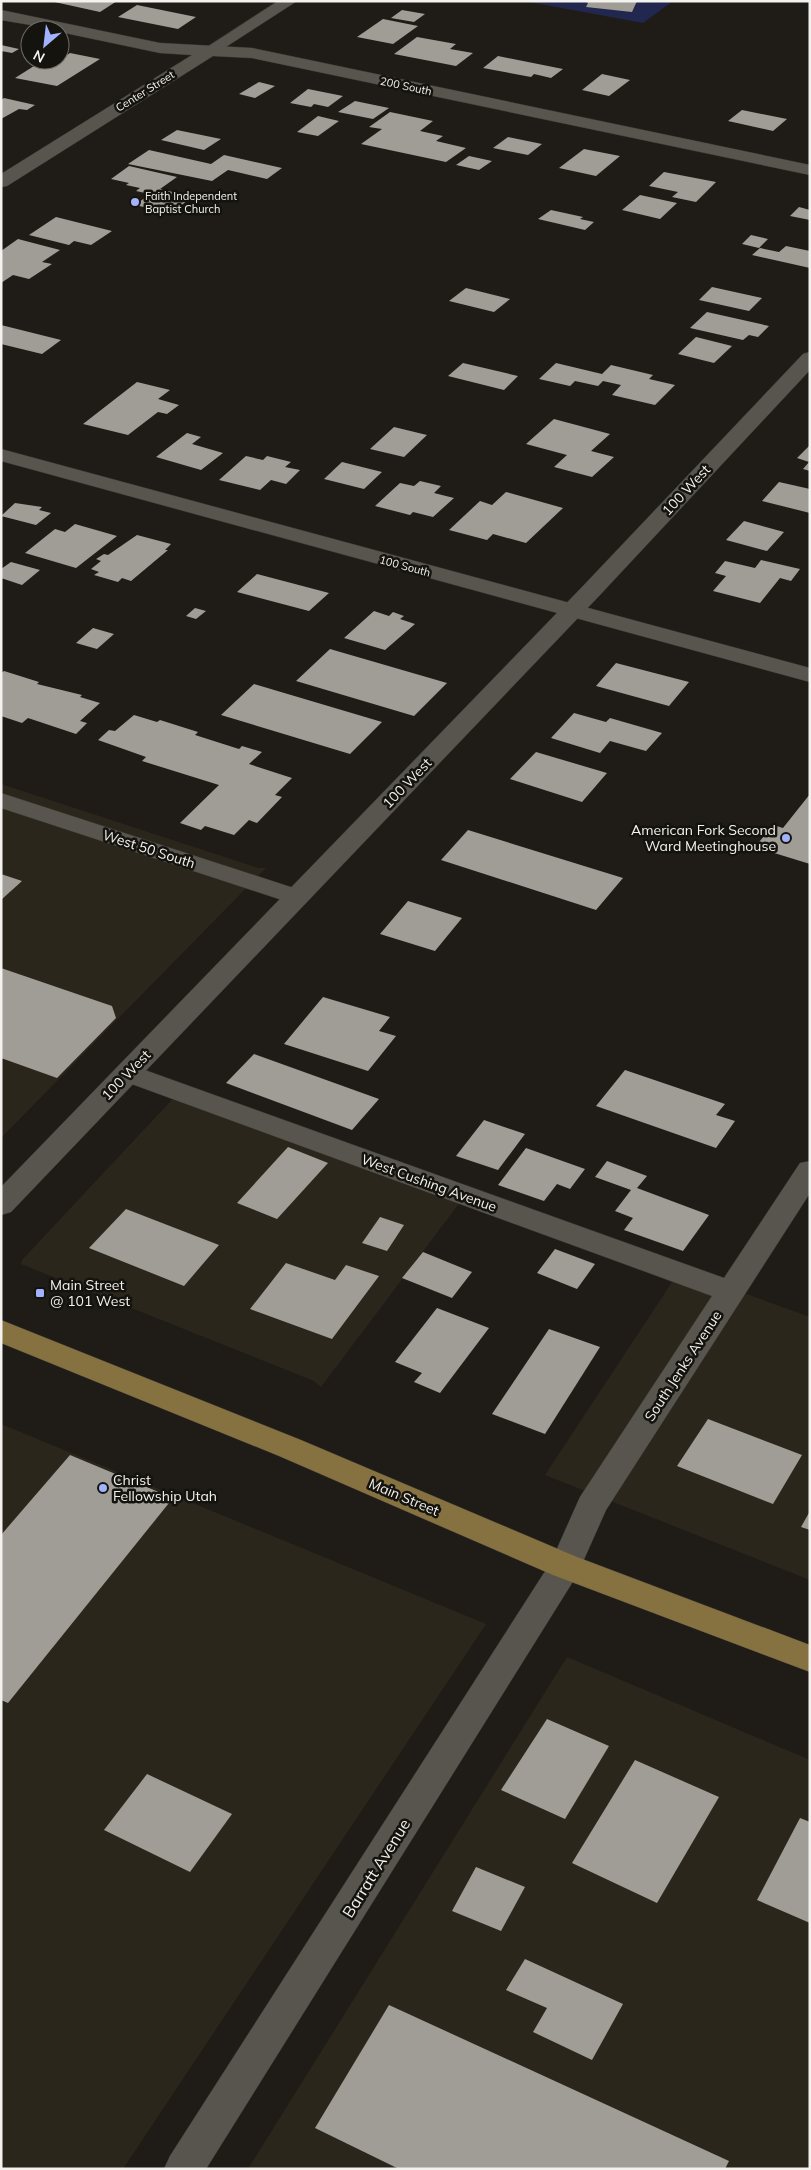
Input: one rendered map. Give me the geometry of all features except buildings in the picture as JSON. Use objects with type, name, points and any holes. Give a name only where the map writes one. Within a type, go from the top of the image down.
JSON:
[{"type":"main road","name":"Main Street","points":[[1,1331],[290,1448],[566,1566],[810,1659]]},
{"type":"street","name":"Center Street","points":[[1,182],[289,1]]},
{"type":"street","name":"200 South","points":[[1,15],[160,48],[252,53],[810,170]]},
{"type":"street","name":"100 West","points":[[1,1205],[572,610],[810,358]]},
{"type":"street","name":"100 South","points":[[1,455],[810,675]]},
{"type":"street","name":"West 50 South","points":[[1,800],[297,897]]},
{"type":"street","name":"West Cushing Avenue","points":[[128,1073],[731,1292]]},
{"type":"street","name":"South Jenks Avenue","points":[[566,1566],[591,1506],[810,1170]]},
{"type":"street","name":"Barratt Avenue","points":[[184,2169],[566,1566]]},
{"type":"shaded area","points":[[524,1],[673,1],[643,23]]},
{"type":"shaded area","points":[[1,784],[258,868],[266,868],[1,1138]]},
{"type":"shaded area","points":[[182,1089],[467,1193],[321,1387],[314,1381],[21,1264],[22,1260]]},
{"type":"shaded area","points":[[680,1270],[810,1317],[810,1580],[545,1475]]},
{"type":"shaded area","points":[[1,1424],[486,1624],[123,2169],[1,2169]]},
{"type":"shaded area","points":[[567,1657],[810,1760],[810,2169],[248,2169]]},
{"type":"place","name":"Faith Independent Baptist Church","points":[[135,202]]},
{"type":"place","name":"American Fork Second Ward Meetinghouse","points":[[786,838]]},
{"type":"place","name":"Main Street @ 101 West","points":[[40,1293]]},
{"type":"place","name":"Christ Fellowship Utah","points":[[103,1488]]}]
